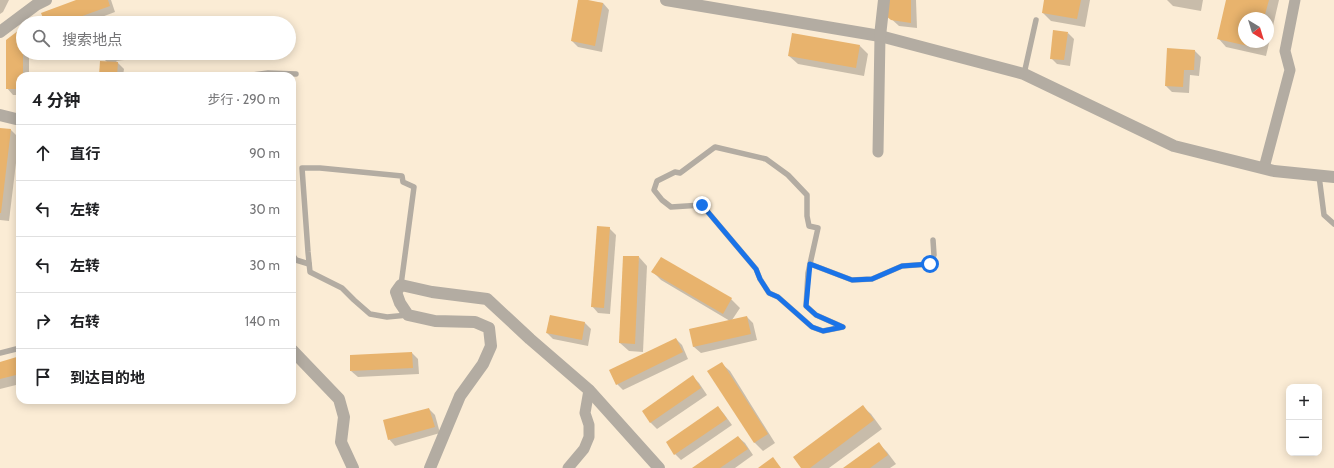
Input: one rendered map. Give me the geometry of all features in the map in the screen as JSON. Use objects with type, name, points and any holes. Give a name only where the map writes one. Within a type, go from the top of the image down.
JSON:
[{"type":"street","points":[[21,16],[36,5],[46,0]]},
{"type":"street","points":[[666,0],[880,36],[1024,74],[1174,146],[1274,171],[1334,177]]},
{"type":"street","points":[[878,152],[880,36],[884,0]]},
{"type":"street","points":[[1264,168],[1290,70],[1285,52],[1295,0]]},
{"type":"street","points":[[0,32],[16,20]]},
{"type":"street","points":[[0,114],[16,119]]},
{"type":"street","points":[[430,468],[460,396],[483,364],[491,346],[489,328],[475,322],[434,321],[408,315],[400,303],[396,292],[401,285],[432,292],[487,299],[530,339],[589,390],[658,468]]},
{"type":"street","points":[[296,354],[339,399],[344,417],[342,442],[353,468]]},
{"type":"street","points":[[568,468],[584,449],[589,437],[589,424],[585,413],[589,390]]},
{"type":"lane","points":[[1024,74],[1036,20]]},
{"type":"lane","points":[[715,147],[766,159],[788,175],[807,195],[807,216],[809,226],[818,228],[810,264],[806,306],[816,315],[843,327],[823,331],[812,327],[778,297],[769,293],[760,279],[756,269],[702,205],[671,207],[662,200],[654,190],[657,181],[675,172],[680,173],[715,147]]},
{"type":"lane","points":[[401,285],[414,187],[403,182],[402,176],[320,168],[302,168],[310,272],[342,288],[370,314],[387,317],[408,315]]},
{"type":"lane","points":[[1319,176],[1324,214],[1334,224]]},
{"type":"lane","points":[[810,264],[852,280],[872,279],[902,266],[930,264],[934,255],[933,240]]},
{"type":"lane","points":[[296,260],[309,264]]},
{"type":"lane","points":[[0,353],[16,349]]},
{"type":"building","points":[[76,0],[108,0],[110,6],[82,16],[42,16],[41,13]]},
{"type":"building","points":[[578,0],[603,3],[595,46],[571,41]]},
{"type":"building","points":[[888,0],[911,0],[911,23],[891,20],[886,16]]},
{"type":"building","points":[[1044,0],[1081,0],[1077,19],[1042,13]]},
{"type":"building","points":[[1226,0],[1269,0],[1266,12],[1238,12],[1238,44],[1217,39]]},
{"type":"building","points":[[1053,30],[1068,32],[1064,60],[1050,59]]},
{"type":"building","points":[[16,32],[16,60],[23,60],[23,72],[16,72],[16,89],[6,89],[6,40]]},
{"type":"building","points":[[792,33],[860,45],[856,68],[788,56]]},
{"type":"building","points":[[1167,48],[1195,50],[1194,70],[1184,70],[1183,87],[1165,86]]},
{"type":"building","points":[[100,61],[118,62],[117,72],[99,72]]},
{"type":"building","points":[[0,128],[11,129],[1,213],[0,213]]},
{"type":"building","points":[[597,226],[610,227],[604,308],[591,307]]},
{"type":"building","points":[[623,256],[639,256],[635,344],[619,343]]},
{"type":"building","points":[[661,257],[732,298],[723,314],[651,272]]},
{"type":"building","points":[[550,315],[585,322],[582,340],[546,333]]},
{"type":"building","points":[[747,316],[751,334],[693,347],[689,329]]},
{"type":"building","points":[[676,338],[683,352],[616,385],[609,370]]},
{"type":"building","points":[[412,352],[413,368],[350,371],[350,355]]},
{"type":"building","points":[[16,357],[16,375],[0,379],[0,362]]},
{"type":"building","points":[[722,362],[768,434],[754,443],[707,371]]},
{"type":"building","points":[[693,375],[701,388],[650,423],[642,411]]},
{"type":"building","points":[[863,405],[874,420],[810,468],[801,468],[793,457]]},
{"type":"building","points":[[718,406],[727,419],[674,455],[666,442]]},
{"type":"building","points":[[429,408],[435,427],[388,440],[383,420]]},
{"type":"building","points":[[738,436],[748,449],[720,468],[692,468]]},
{"type":"building","points":[[879,442],[888,455],[870,468],[843,468]]},
{"type":"building","points":[[773,457],[781,468],[758,468]]},
{"type":"route","points":[[702,205],[711,214],[748,262],[756,269],[760,279],[769,293],[778,297],[812,327],[823,331],[843,327],[816,315],[806,306],[810,264],[852,280],[872,279],[902,266],[930,264]]}]
